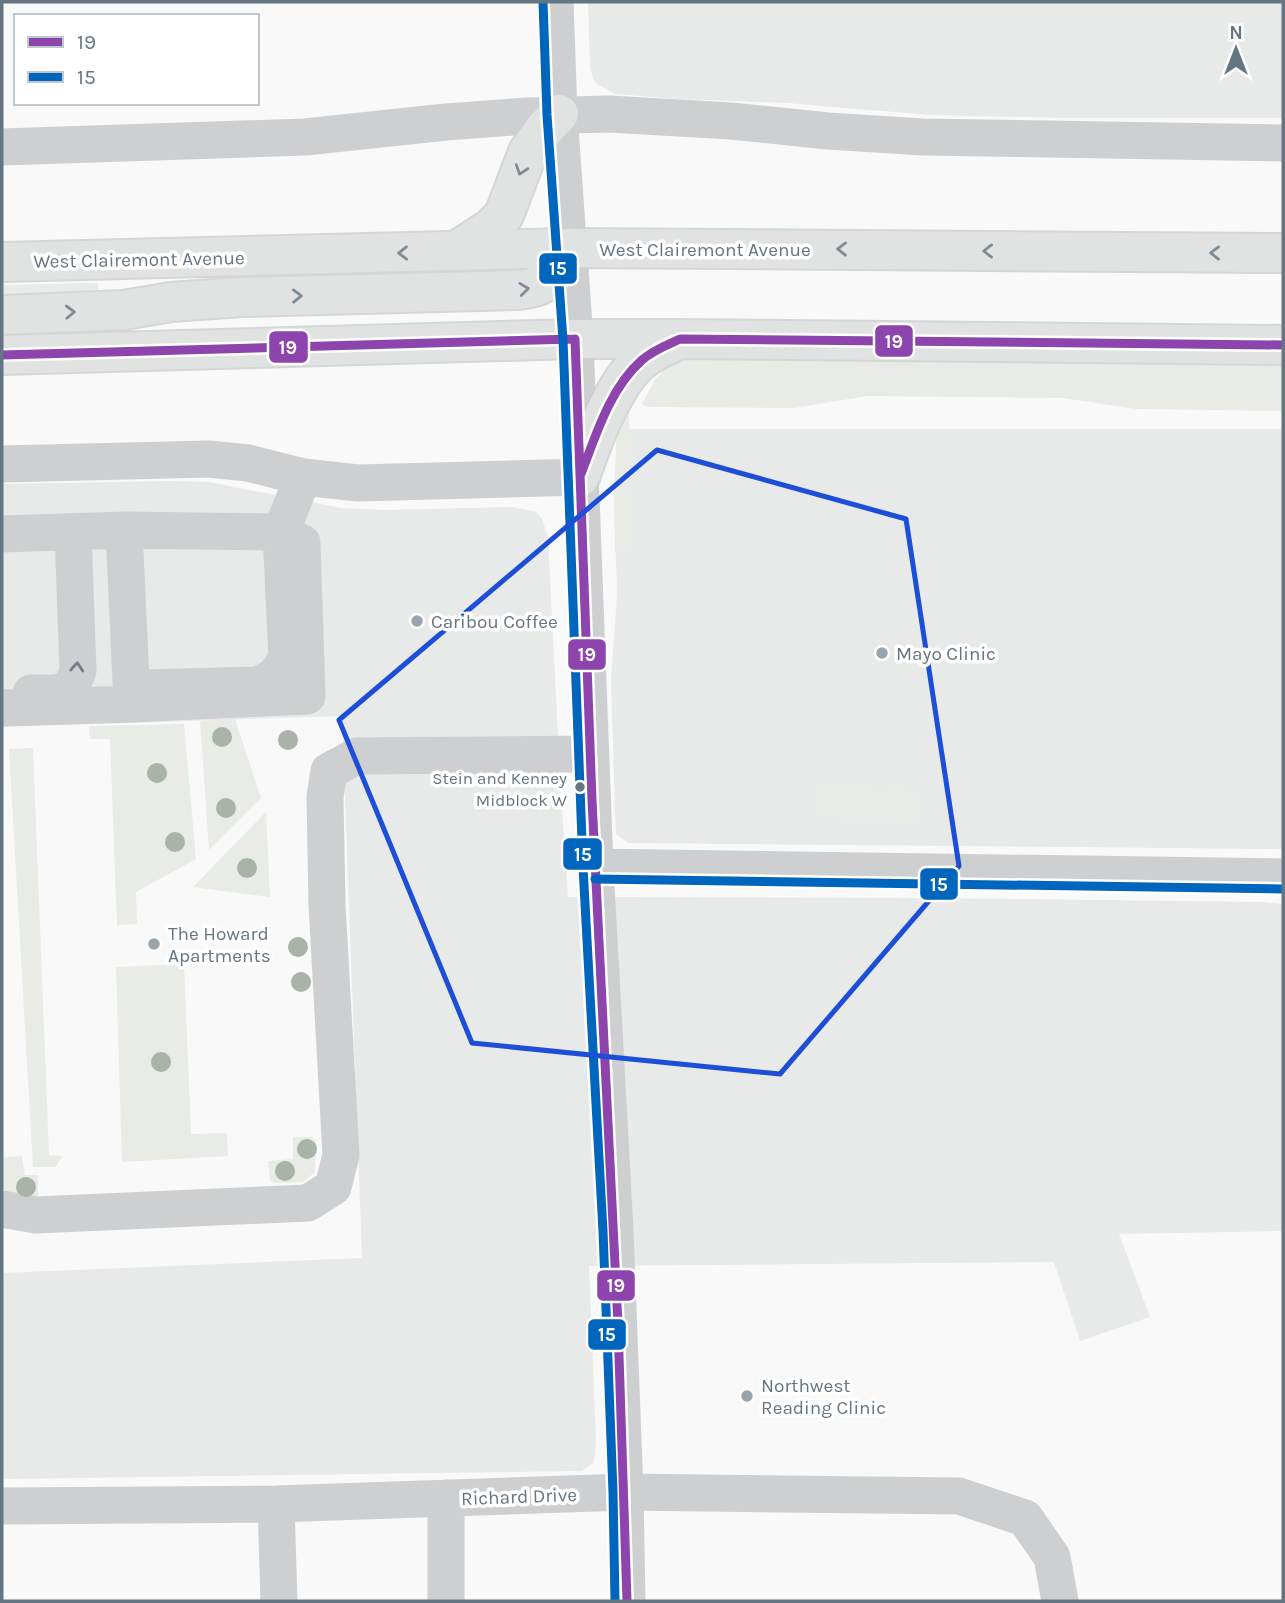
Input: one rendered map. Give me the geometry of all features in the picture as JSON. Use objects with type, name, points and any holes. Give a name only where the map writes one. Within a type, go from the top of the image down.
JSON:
[{"type":"main road","points":[[456,251],[490,229],[504,215],[528,152],[537,137],[559,114]]},
{"type":"main road","points":[[2,314],[124,310],[171,302],[241,297],[518,290],[535,288],[548,281],[569,248]]},
{"type":"main road","name":"West Clairemont Avenue","points":[[2,262],[569,248],[1283,253]]},
{"type":"main road","points":[[2,355],[575,339],[1283,345]]},
{"type":"main road","points":[[580,477],[605,417],[629,373],[652,352],[680,339]]},
{"type":"street","points":[[555,2],[559,114],[575,339],[595,867],[614,1218],[627,1601]]},
{"type":"street","points":[[2,147],[305,137],[446,121],[559,114],[642,115],[923,137],[1283,143]]},
{"type":"street","points":[[2,464],[209,459],[248,463],[303,477],[358,483],[580,477]]},
{"type":"street","points":[[281,532],[303,477]]},
{"type":"street","points":[[124,530],[132,704]]},
{"type":"street","points":[[2,534],[124,530],[281,532],[302,543],[307,696],[2,708]]},
{"type":"street","points":[[2,694],[63,692],[74,684],[78,671],[74,532]]},
{"type":"street","points":[[2,1209],[36,1215],[308,1203],[333,1187],[341,1155],[327,905],[325,797],[329,771],[357,756],[590,754]]},
{"type":"street","points":[[595,867],[1283,877]]},
{"type":"street","name":"Richard Drive","points":[[2,1506],[276,1504],[625,1492],[959,1496],[1025,1518],[1052,1557],[1060,1601]]},
{"type":"street","points":[[446,1499],[446,1601]]},
{"type":"street","points":[[276,1504],[279,1601]]},
{"type":"highlighted area","points":[[657,450],[906,519],[959,866],[780,1074],[472,1043],[339,720]]},
{"type":"shaded area","points":[[588,2],[1283,2],[1283,118],[930,115],[787,103],[615,94],[593,79],[590,67]]},
{"type":"shaded area","points":[[98,283],[99,300],[2,302],[2,285]]},
{"type":"shaded area","points":[[686,356],[1283,361],[1283,411],[1136,409],[1063,398],[867,396],[794,408],[647,407],[642,404],[662,372],[661,364]]},
{"type":"shaded area","points":[[645,383],[629,413],[632,551],[615,552],[617,429],[622,403]]},
{"type":"shaded area","points":[[617,429],[1283,429],[1283,849],[628,843],[616,834],[611,680],[617,594],[614,497]]},
{"type":"shaded area","points":[[210,482],[341,508],[386,510],[513,507],[536,512],[542,519],[548,537],[568,897],[927,898],[1283,904],[1283,1231],[1119,1234],[1150,1317],[1080,1341],[1054,1262],[589,1266],[596,1441],[594,1463],[581,1471],[2,1479],[2,1273],[362,1258],[342,716],[2,727],[2,484]]},
{"type":"shaded area","points":[[235,719],[261,798],[209,850],[200,721]]},
{"type":"shaded area","points":[[184,724],[196,859],[136,892],[137,924],[117,925],[110,739],[90,739],[89,726]]},
{"type":"shaded area","points":[[33,748],[49,1155],[63,1156],[55,1167],[33,1167],[9,749]]},
{"type":"shaded area","points":[[814,782],[866,783],[868,794],[883,794],[889,788],[906,789],[905,795],[921,796],[918,823],[816,817]]},
{"type":"shaded area","points":[[266,812],[270,897],[193,887]]},
{"type":"shaded area","points":[[184,964],[191,1134],[227,1133],[228,1156],[122,1162],[116,967]]},
{"type":"shaded area","points":[[293,1137],[311,1137],[316,1140],[315,1172],[303,1182],[273,1183],[270,1180],[268,1161],[293,1159]]},
{"type":"shaded area","points":[[22,1156],[25,1175],[38,1175],[38,1196],[35,1199],[8,1195],[2,1187],[2,1160],[5,1157]]},
{"type":"transit line","name":"15","points":[[543,2],[547,115],[563,340],[583,867],[603,1231],[615,1601]]},
{"type":"transit line","name":"19","points":[[575,339],[592,800],[618,1325],[627,1601]]},
{"type":"transit line","name":"19","points":[[2,355],[575,339]]},
{"type":"transit line","name":"19","points":[[581,474],[598,428],[621,384],[646,356],[680,339],[1283,345]]},
{"type":"transit line","name":"15","points":[[595,879],[1283,889]]},
{"type":"place","name":"Caribou Coffee","points":[[417,621]]},
{"type":"place","name":"Mayo Clinic","points":[[882,653]]},
{"type":"place","name":"Stein and Kenney Midblock W","points":[[580,787]]},
{"type":"place","name":"The Howard Apartments","points":[[154,944]]},
{"type":"place","name":"Northwest Reading Clinic","points":[[747,1396]]}]
